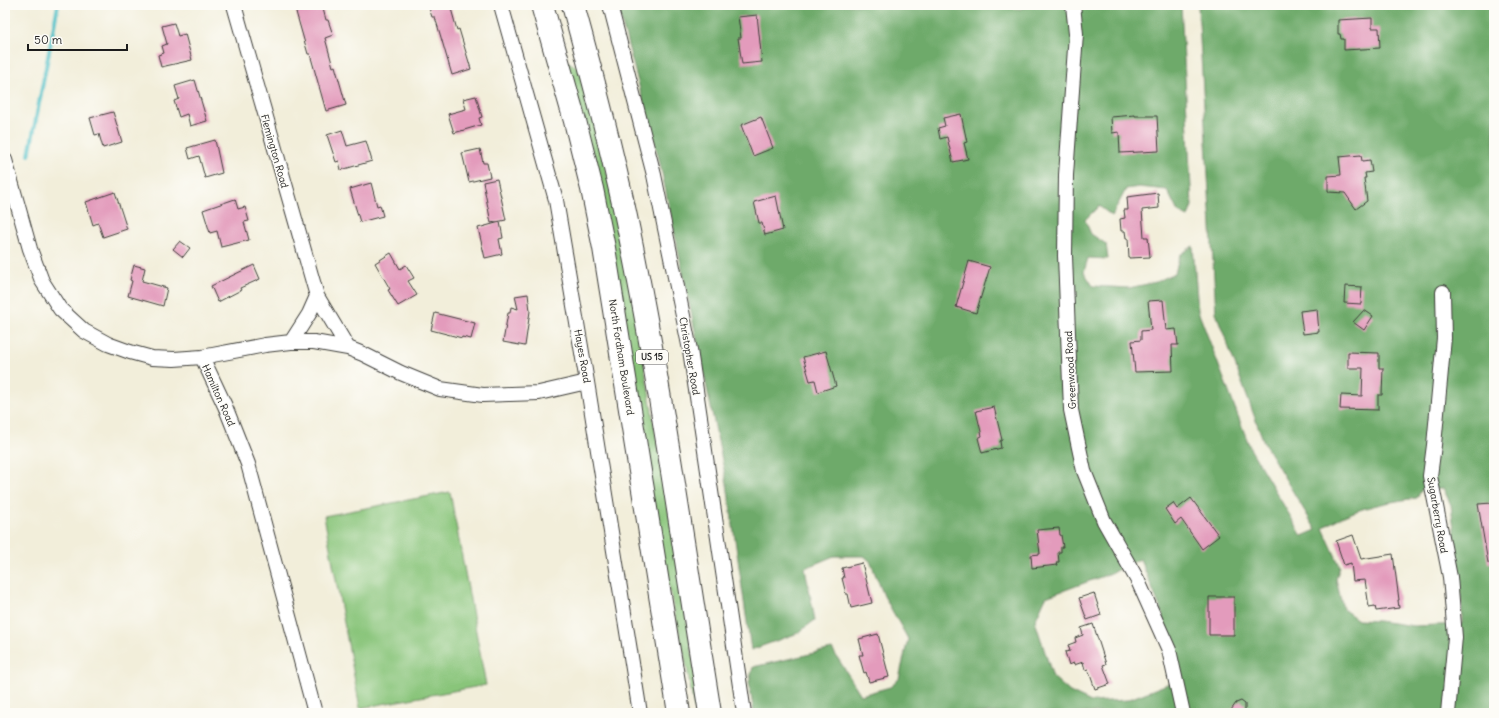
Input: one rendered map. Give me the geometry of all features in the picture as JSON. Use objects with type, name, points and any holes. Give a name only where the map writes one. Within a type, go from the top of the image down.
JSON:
[{"type":"highway","name":"North Fordham Boulevard","points":[[542,5],[575,121],[592,189],[604,248],[679,713]]},
{"type":"highway","points":[[546,5],[557,21],[566,43],[572,49],[577,51],[585,49]]},
{"type":"highway","name":"US 15","points":[[573,5],[615,167],[634,258],[662,417],[710,713]]},
{"type":"street","name":"Flemington Road","points":[[234,5],[317,296],[348,348]]},
{"type":"street","name":"Hayes Road","points":[[501,5],[556,200],[640,713]]},
{"type":"street","name":"Christopher Road","points":[[610,5],[654,175],[690,350],[744,713]]},
{"type":"street","name":"Greenwood Road","points":[[1073,5],[1076,34],[1066,175],[1065,256],[1071,410],[1084,472],[1104,521],[1138,581],[1169,650],[1183,713]]},
{"type":"street","name":"Hamilton Road","points":[[5,160],[30,249],[42,281],[60,309],[84,331],[108,344],[130,352],[152,358],[174,359],[202,357],[226,406],[248,464],[315,713]]},
{"type":"street","name":"Sugarberry Road","points":[[1443,292],[1444,338],[1430,476],[1450,577],[1455,637],[1448,713]]},
{"type":"street","points":[[291,342],[309,314],[317,296]]},
{"type":"street","points":[[202,357],[265,344],[314,342],[348,348],[440,390],[483,395],[539,394],[587,382]]},
{"type":"green space","points":[[617,5],[994,5],[1020,9],[1032,5],[1181,5],[1192,206],[1188,217],[1178,212],[1167,190],[1139,187],[1126,189],[1112,216],[1099,206],[1085,220],[1091,234],[1106,244],[1108,259],[1088,258],[1084,272],[1093,286],[1129,288],[1156,282],[1175,273],[1180,255],[1193,246],[1198,311],[1251,450],[1302,536],[1316,530],[1265,445],[1216,313],[1198,5],[1494,5],[1494,713],[754,713],[749,682],[753,667],[832,649],[861,695],[890,687],[899,679],[908,639],[884,596],[870,561],[864,556],[834,556],[805,568],[815,620],[798,633],[751,650],[727,484],[659,159]],"holes":[[[1443,488],[1451,505],[1458,561],[1462,624],[1414,626],[1358,620],[1343,609],[1336,579],[1340,566],[1323,528],[1333,521],[1356,511],[1380,504],[1417,498],[1422,489]],[[1140,559],[1162,612],[1170,683],[1127,700],[1091,702],[1070,692],[1053,677],[1035,621],[1046,597],[1109,574]]]},
{"type":"green space","points":[[566,61],[583,70],[626,254],[702,713],[695,713],[687,668],[664,565]]},
{"type":"green space","points":[[450,492],[486,685],[360,708],[324,516]]},
{"type":"building","points":[[322,5],[326,20],[328,20],[333,35],[325,38],[346,105],[326,111],[310,54],[308,54],[296,12]]},
{"type":"building","points":[[428,5],[450,5],[471,69],[452,75],[435,17],[432,17]]},
{"type":"building","points":[[757,15],[762,62],[742,64],[738,38],[741,38],[738,17]]},
{"type":"building","points":[[1372,18],[1372,28],[1379,28],[1380,48],[1344,50],[1344,39],[1341,39],[1340,34],[1338,34],[1338,20]]},
{"type":"building","points":[[174,23],[178,36],[185,34],[192,60],[161,67],[158,55],[164,53],[162,46],[167,44],[162,26]]},
{"type":"building","points":[[195,80],[207,121],[190,126],[187,114],[179,117],[174,101],[179,99],[175,86]]},
{"type":"building","points":[[476,96],[482,117],[479,118],[481,125],[454,133],[448,114],[466,109],[463,99]]},
{"type":"building","points":[[113,112],[122,142],[103,148],[99,134],[95,135],[90,118]]},
{"type":"building","points":[[961,114],[967,142],[964,143],[968,159],[953,162],[947,137],[940,139],[938,128],[945,126],[943,118]]},
{"type":"building","points":[[1135,115],[1157,116],[1159,151],[1120,153],[1119,132],[1112,133],[1111,117]]},
{"type":"building","points":[[761,117],[773,148],[753,156],[741,125]]},
{"type":"building","points":[[342,130],[347,146],[366,141],[372,161],[341,170],[339,161],[336,162],[327,135]]},
{"type":"building","points":[[215,140],[222,173],[205,178],[199,156],[190,159],[187,148]]},
{"type":"building","points":[[480,149],[483,163],[487,163],[490,177],[469,182],[462,153]]},
{"type":"building","points":[[1361,155],[1362,161],[1370,160],[1372,172],[1365,173],[1366,178],[1364,178],[1367,201],[1356,209],[1345,193],[1328,192],[1328,176],[1341,175],[1339,157]]},
{"type":"building","points":[[497,179],[506,220],[491,223],[483,182]]},
{"type":"building","points":[[371,183],[377,206],[380,205],[383,216],[360,222],[350,189]]},
{"type":"building","points":[[115,192],[127,229],[103,237],[98,223],[93,225],[86,202]]},
{"type":"building","points":[[1158,193],[1159,208],[1142,210],[1144,237],[1148,237],[1150,257],[1129,258],[1128,238],[1126,238],[1125,231],[1121,231],[1120,219],[1125,218],[1124,210],[1128,210],[1127,197]]},
{"type":"building","points":[[776,196],[783,230],[765,235],[762,223],[759,223],[754,202]]},
{"type":"building","points":[[235,199],[238,209],[245,207],[249,221],[244,222],[249,240],[221,247],[217,231],[210,233],[203,210]]},
{"type":"building","points":[[500,222],[503,238],[499,239],[502,254],[485,258],[478,228]]},
{"type":"building","points":[[180,241],[190,248],[183,257],[173,249]]},
{"type":"building","points":[[391,253],[400,269],[406,265],[414,278],[408,281],[417,295],[398,306],[388,290],[390,289],[375,263]]},
{"type":"building","points":[[969,261],[990,267],[976,313],[956,307]]},
{"type":"building","points":[[134,265],[145,268],[142,281],[167,288],[163,306],[128,296]]},
{"type":"building","points":[[254,265],[260,279],[240,288],[241,290],[218,302],[211,286]]},
{"type":"building","points":[[1345,286],[1362,287],[1361,304],[1344,303]]},
{"type":"building","points":[[528,294],[530,311],[525,346],[503,342],[508,313],[510,313],[511,307],[518,309],[515,296]]},
{"type":"building","points":[[1163,300],[1166,330],[1176,329],[1178,345],[1172,345],[1173,371],[1135,372],[1132,341],[1141,340],[1141,331],[1151,330],[1148,301]]},
{"type":"building","points":[[1317,309],[1319,332],[1303,334],[1300,311]]},
{"type":"building","points":[[1364,310],[1373,316],[1364,330],[1353,322]]},
{"type":"building","points":[[435,313],[475,323],[471,339],[431,330]]},
{"type":"building","points":[[826,351],[836,386],[818,392],[815,380],[810,381],[803,357]]},
{"type":"building","points":[[1348,352],[1379,353],[1379,368],[1383,368],[1382,395],[1378,395],[1378,410],[1340,409],[1341,395],[1362,396],[1363,368],[1348,368]]},
{"type":"building","points":[[994,407],[1002,440],[1000,441],[1001,448],[982,453],[978,438],[982,436],[976,411]]},
{"type":"building","points":[[1191,498],[1219,536],[1202,549],[1181,519],[1175,524],[1165,509],[1173,503],[1177,509]]},
{"type":"building","points":[[1492,503],[1494,514],[1494,563],[1488,563],[1478,504]]},
{"type":"building","points":[[1059,528],[1063,547],[1061,547],[1061,552],[1058,552],[1059,562],[1056,562],[1057,565],[1032,568],[1031,555],[1040,554],[1037,530]]},
{"type":"building","points":[[1353,535],[1361,559],[1393,554],[1399,608],[1376,611],[1375,606],[1369,607],[1365,580],[1353,581],[1351,563],[1344,565],[1336,541]]},
{"type":"building","points":[[862,563],[872,603],[851,608],[842,578],[844,578],[842,568]]},
{"type":"building","points":[[1094,593],[1101,615],[1087,620],[1079,598]]},
{"type":"building","points":[[1209,597],[1234,597],[1234,635],[1209,635]]},
{"type":"building","points":[[1093,624],[1106,664],[1103,665],[1110,684],[1095,689],[1088,669],[1085,670],[1083,662],[1069,665],[1065,652],[1070,651],[1068,645],[1076,642],[1075,638],[1083,635],[1081,628]]},
{"type":"building","points":[[878,634],[889,677],[869,682],[866,672],[864,673],[859,655],[863,655],[859,639]]},
{"type":"building","points":[[1241,701],[1245,704],[1245,713],[1229,713],[1236,703]]},
{"type":"waterway","points":[[29,155],[58,5]]}]
